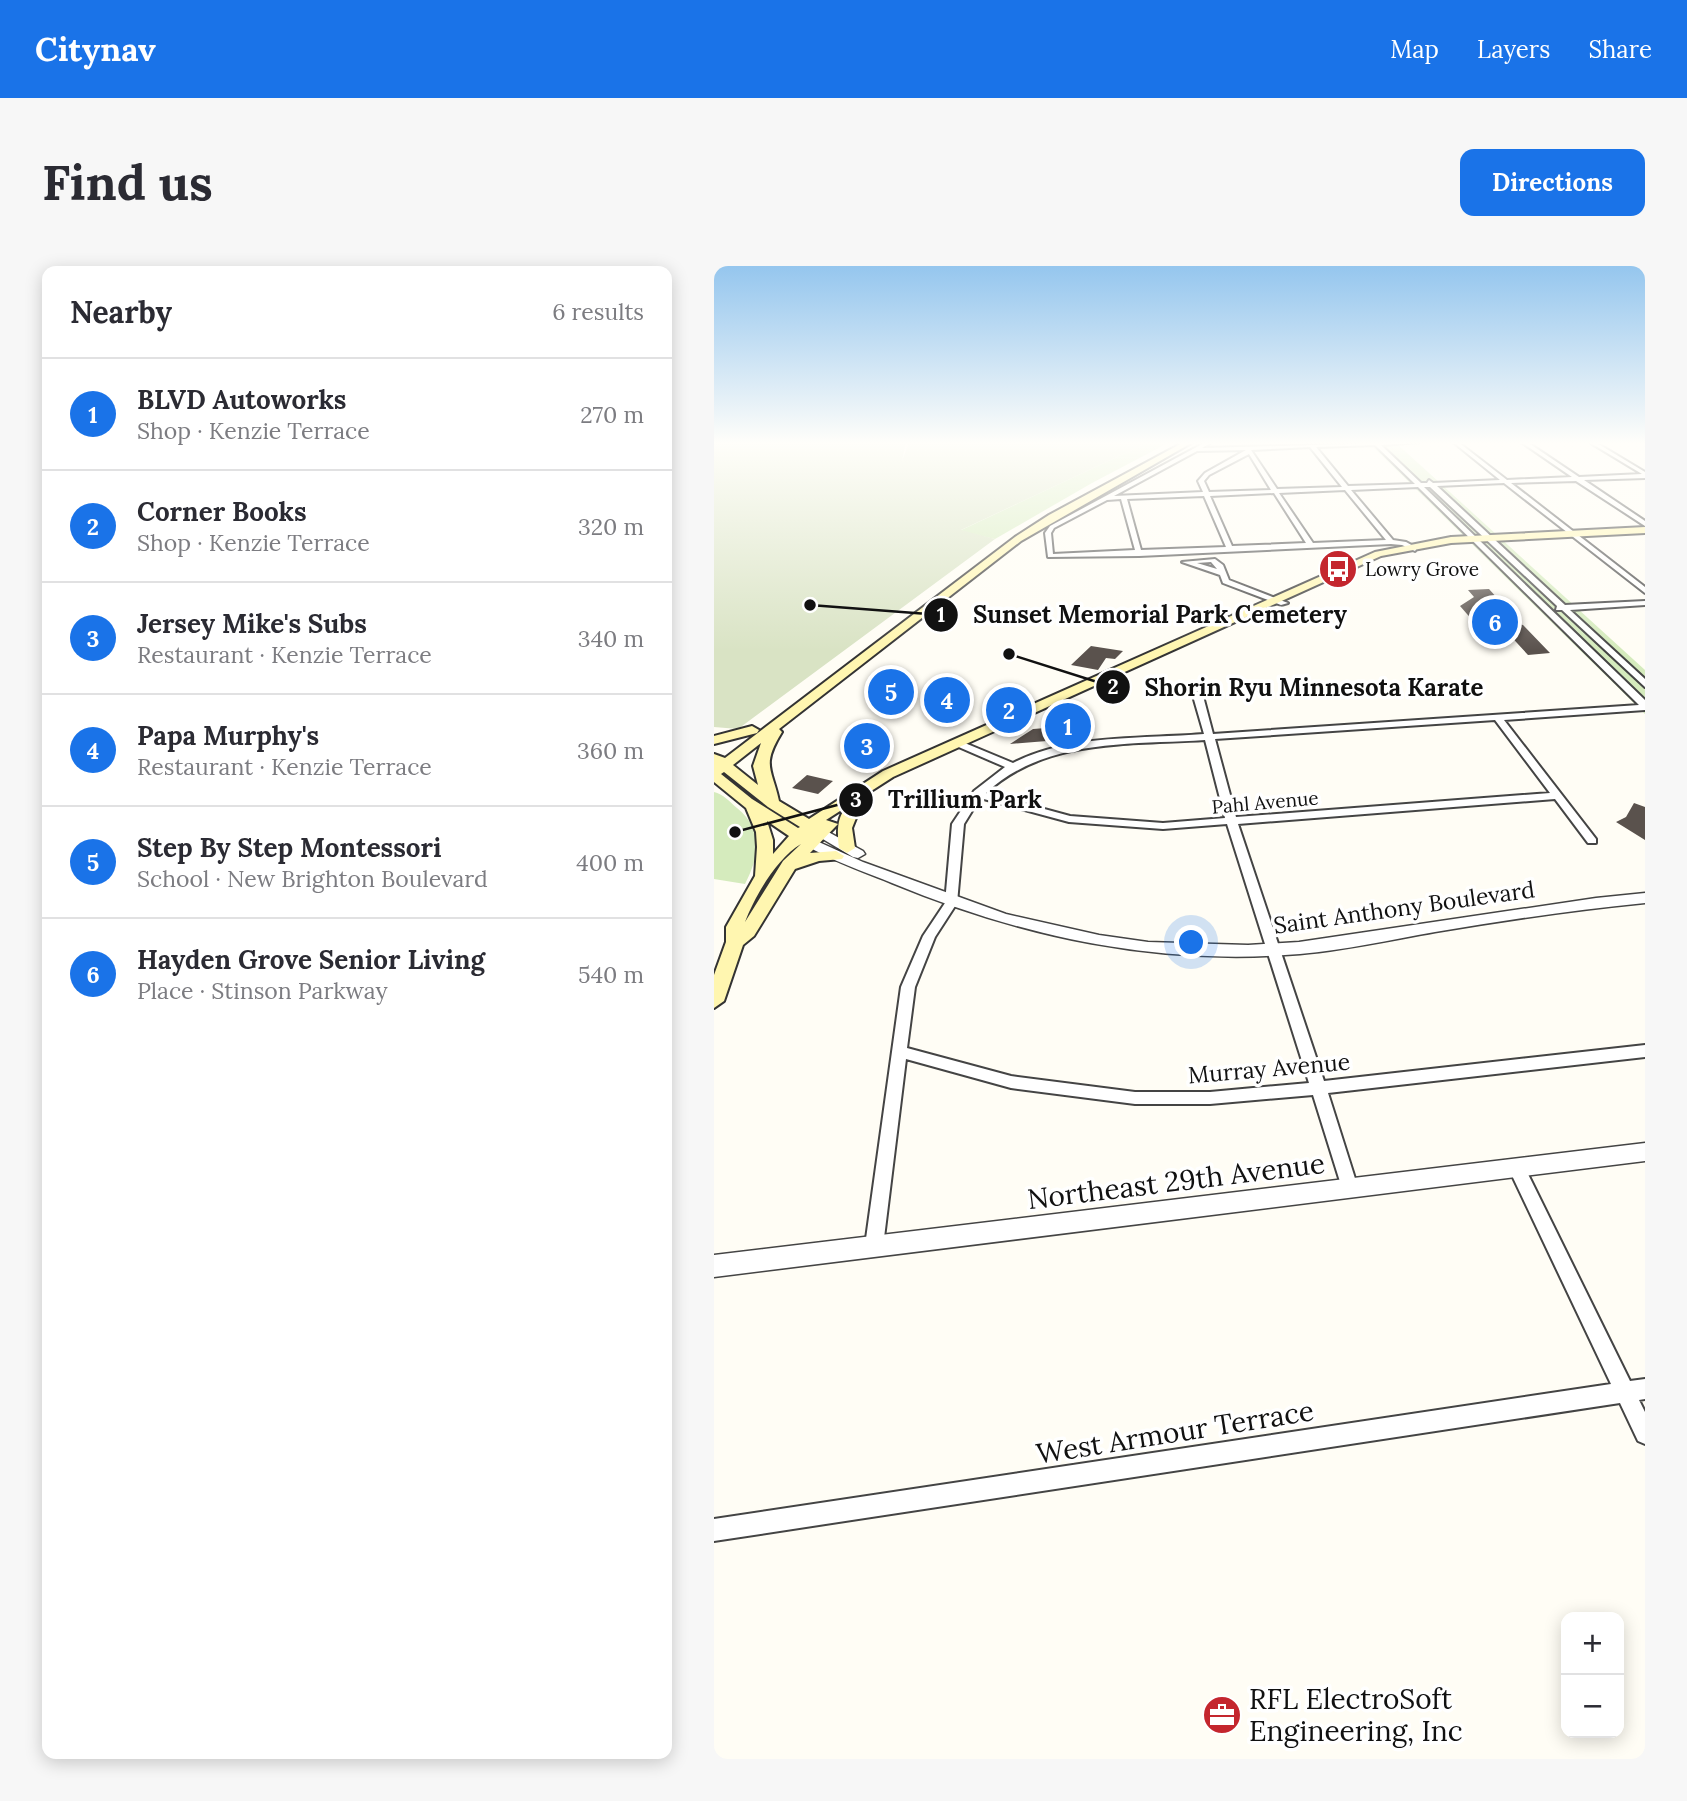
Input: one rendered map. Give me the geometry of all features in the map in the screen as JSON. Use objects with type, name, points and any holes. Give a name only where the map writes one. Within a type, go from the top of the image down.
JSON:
[{"type":"main road","points":[[716,764],[752,730],[1024,528],[1054,512]]},
{"type":"main road","points":[[716,764],[780,723],[1018,539],[1063,512]]},
{"type":"main road","points":[[758,880],[864,787],[963,745],[1279,601],[1364,559],[1413,547],[1474,539],[1645,530]]},
{"type":"main road","points":[[773,804],[761,782],[760,766],[763,751],[780,723]]},
{"type":"main road","points":[[714,740],[752,730]]},
{"type":"main road","points":[[735,942],[748,932],[809,834],[963,745]]},
{"type":"main road","name":"Saint Anthony Boulevard","points":[[716,764],[747,802],[809,834]]},
{"type":"main road","name":"Saint Anthony Boulevard","points":[[716,764],[773,804],[809,834]]},
{"type":"main road","points":[[714,1001],[735,942],[733,933],[758,880],[767,843],[763,825],[747,802]]},
{"type":"main road","points":[[789,865],[841,852],[844,828],[853,808]]},
{"type":"street","points":[[1079,512],[1049,530],[1052,558],[1395,542],[1413,547]]},
{"type":"street","points":[[1128,512],[1139,554]]},
{"type":"street","points":[[1213,512],[1230,550]]},
{"type":"street","points":[[1289,512],[1311,546]]},
{"type":"street","points":[[1368,512],[1395,542]]},
{"type":"street","points":[[1446,512],[1645,706]]},
{"type":"street","points":[[1461,512],[1645,684]]},
{"type":"street","points":[[1544,512],[1645,591]]},
{"type":"street","points":[[1627,512],[1645,524]]},
{"type":"street","points":[[1222,573],[1230,583],[1279,601]]},
{"type":"street","points":[[1546,609],[1645,603]]},
{"type":"street","points":[[1198,696],[1232,822],[1276,949],[1350,1188]]},
{"type":"street","points":[[874,1246],[908,987],[929,936],[951,903],[958,824],[970,802],[1013,768],[1028,758],[1060,749],[1645,706]]},
{"type":"street","points":[[1497,717],[1592,841]]},
{"type":"street","points":[[963,745],[1013,768]]},
{"type":"street","name":"Pahl Avenue","points":[[979,794],[1040,813],[1100,823],[1163,826],[1557,796]]},
{"type":"street","name":"Saint Anthony Boulevard","points":[[809,834],[841,852],[862,869],[886,875],[951,903],[1030,928],[1089,940],[1178,950],[1276,949],[1322,945],[1520,913],[1645,898]]},
{"type":"street","name":"Murray Avenue","points":[[900,1052],[1012,1082],[1135,1098],[1210,1098],[1645,1051]]},
{"type":"street","name":"Northeast 29th Avenue","points":[[714,1266],[1645,1152]]},
{"type":"street","points":[[1516,1167],[1635,1391],[1645,1434]]},
{"type":"street","name":"West Armour Terrace","points":[[714,1530],[1635,1391]]},
{"type":"green space","points":[[714,512],[1000,512],[961,530],[995,539],[738,729],[714,727]]},
{"type":"green space","points":[[1000,512],[1042,512],[995,539],[968,533],[714,646]]},
{"type":"green space","points":[[1439,512],[1471,512],[1645,670],[1645,714]]},
{"type":"green space","points":[[714,792],[726,798],[752,825],[756,854],[745,884],[714,879]]},
{"type":"building","points":[[1489,589],[1498,599],[1489,607],[1499,619],[1523,625],[1550,653],[1528,655],[1506,631],[1474,622],[1460,606],[1474,597],[1468,590]]},
{"type":"building","points":[[1091,646],[1123,651],[1115,659],[1106,658],[1098,670],[1071,665]]},
{"type":"building","points":[[1076,713],[1079,736],[1058,734],[1057,718]]},
{"type":"building","points":[[1046,728],[1047,741],[1010,744],[1033,729]]},
{"type":"building","points":[[807,775],[833,781],[818,794],[792,788]]},
{"type":"building","points":[[1634,803],[1645,807],[1645,840],[1616,822],[1626,817]]},
{"type":"place","name":"Lowry Grove","points":[[1338,569]]},
{"type":"place","name":"Sunset Memorial Park Cemetery","points":[[810,605]]},
{"type":"place","name":"Hayden Grove Senior Living","points":[[1495,622]]},
{"type":"place","name":"Shorin Ryu Minnesota Karate","points":[[1009,654]]},
{"type":"place","name":"Step By Step Montessori","points":[[891,692]]},
{"type":"place","name":"Papa Murphy's","points":[[947,700]]},
{"type":"place","name":"Corner Books","points":[[1009,710]]},
{"type":"place","name":"BLVD Autoworks","points":[[1068,726]]},
{"type":"place","name":"Jersey Mike's Subs","points":[[867,746]]},
{"type":"place","name":"Trillium Park","points":[[735,832]]},
{"type":"place","name":"RFL ElectroSoft Engineering, Inc","points":[[1222,1715]]}]
